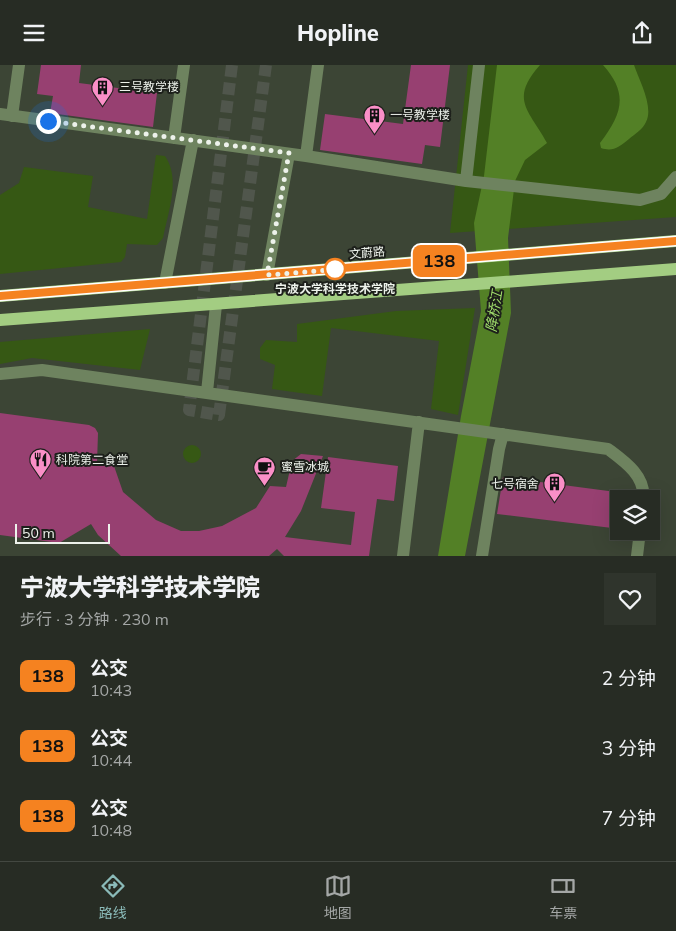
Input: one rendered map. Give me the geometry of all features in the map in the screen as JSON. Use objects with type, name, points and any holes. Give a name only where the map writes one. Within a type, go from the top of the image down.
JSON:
[{"type":"main road","name":"文蔚路","points":[[0,296],[676,241]]},
{"type":"main road","points":[[0,321],[676,269]]},
{"type":"street","points":[[18,65],[5,115],[289,153],[466,181],[640,201],[661,194],[676,177]]},
{"type":"street","points":[[174,138],[184,65]]},
{"type":"street","points":[[306,156],[318,65]]},
{"type":"street","points":[[466,181],[479,65]]},
{"type":"street","points":[[165,283],[193,140]]},
{"type":"street","points":[[267,275],[289,153]]},
{"type":"street","points":[[207,392],[216,305]]},
{"type":"street","points":[[0,374],[42,370],[608,449],[632,467],[644,490]]},
{"type":"street","points":[[402,556],[418,422]]},
{"type":"street","points":[[482,556],[501,433]]},
{"type":"street","points":[[637,556],[639,540]]},
{"type":"shaded area","points":[[0,65],[676,65],[676,556],[0,556]]},
{"type":"shaded area","points":[[468,65],[676,65],[676,217],[450,233]]},
{"type":"shaded area","points":[[156,155],[165,156],[170,165],[173,185],[163,238],[157,245],[127,244],[125,257],[121,262],[0,274],[0,195],[19,183],[24,167],[93,176],[88,207],[147,219]]},
{"type":"shaded area","points":[[475,308],[458,415],[431,409],[439,341],[331,328],[322,396],[272,389],[275,365],[260,359],[260,348],[266,340],[297,342],[297,324],[396,311]]},
{"type":"shaded area","points":[[150,329],[140,370],[32,358],[0,364],[0,342]]},
{"type":"shaded area","points":[[188,445],[196,445],[201,450],[199,461],[188,463],[183,458],[183,450]]},
{"type":"water","name":"降桥江","points":[[497,65],[540,65],[525,87],[524,96],[525,105],[547,143],[525,160],[515,181],[508,238],[511,313],[465,556],[438,556],[461,416],[481,311],[474,223],[484,176]]},
{"type":"water","points":[[603,65],[634,65],[645,93],[648,109],[645,125],[625,142],[612,149],[601,148],[600,143],[608,133],[620,104],[617,85]]},
{"type":"building","name":"三号教学楼","points":[[41,65],[81,65],[79,83],[157,93],[153,127],[50,113],[53,96],[37,94]]},
{"type":"building","name":"一号教学楼","points":[[411,65],[450,65],[440,147],[425,145],[422,164],[320,150],[325,114],[403,124]]},
{"type":"building","points":[[0,413],[89,425],[95,428],[98,433],[97,463],[110,462],[114,466],[123,492],[156,520],[181,531],[199,531],[222,526],[256,508],[270,486],[286,487],[292,461],[301,454],[323,456],[301,511],[285,537],[351,545],[355,512],[321,508],[328,457],[398,466],[394,501],[377,499],[369,556],[284,556],[277,549],[269,556],[121,556],[98,535],[91,524],[59,543],[0,535]]},
{"type":"building","name":"七号宿舍","points":[[503,477],[610,491],[610,528],[497,514]]},
{"type":"tunnel","points":[[232,65],[189,410],[219,415],[266,65]]},
{"type":"bus line","name":"138","points":[[0,296],[676,241]]},
{"type":"place","name":"三号教学楼","points":[[103,106]]},
{"type":"place","name":"一号教学楼","points":[[374,134]]},
{"type":"place","name":"宁波大学科学技术学院","points":[[335,269]]},
{"type":"place","name":"科院第二食堂","points":[[40,479]]},
{"type":"place","name":"蜜雪冰城","points":[[265,486]]},
{"type":"place","name":"七号宿舍","points":[[555,503]]},
{"type":"route","points":[[48,121],[289,153],[267,275],[342,269],[335,269]]}]
